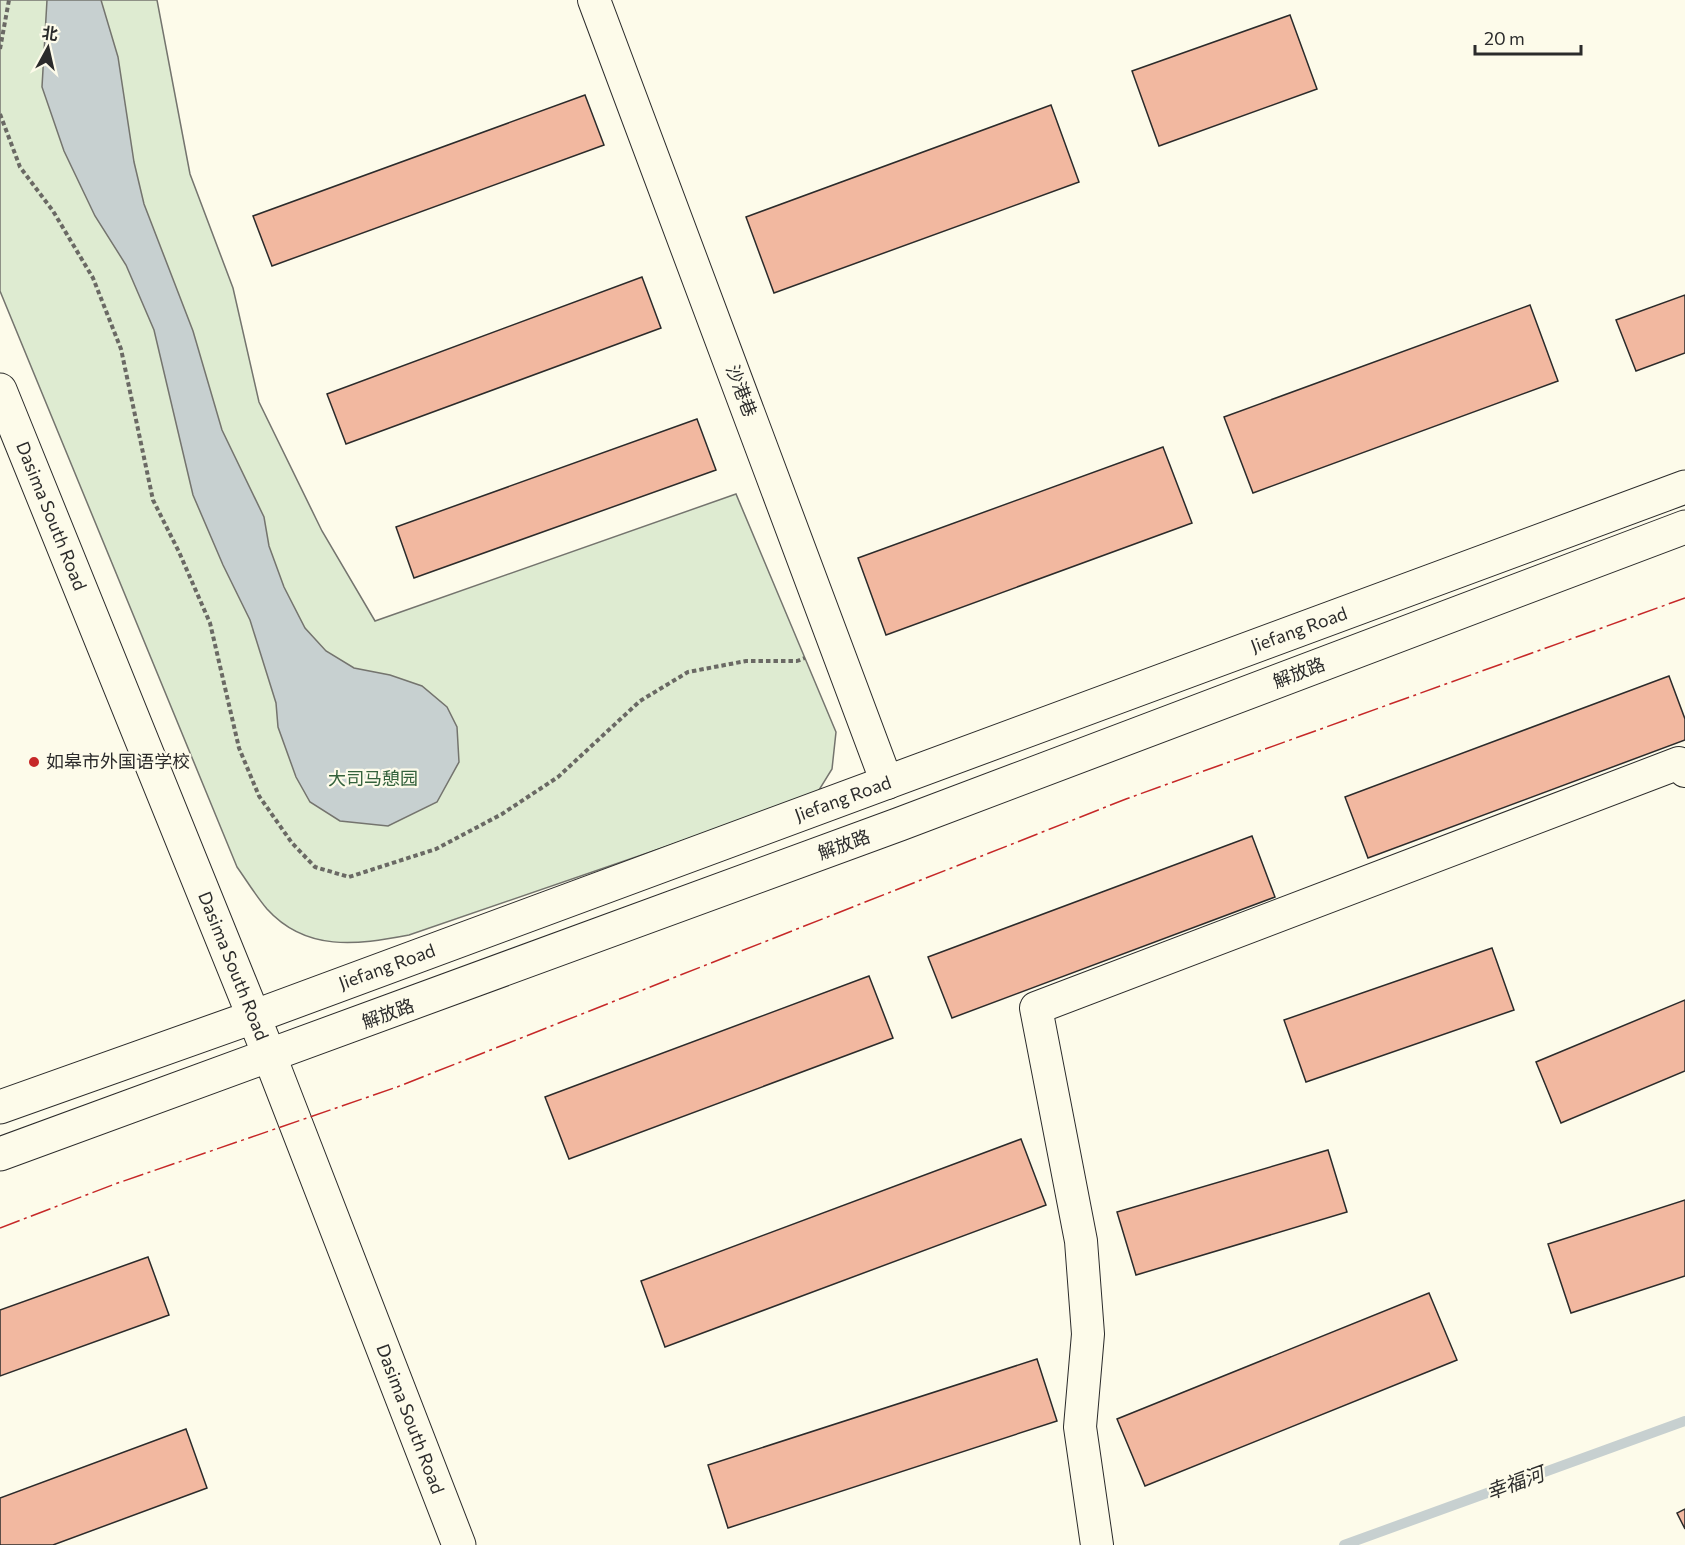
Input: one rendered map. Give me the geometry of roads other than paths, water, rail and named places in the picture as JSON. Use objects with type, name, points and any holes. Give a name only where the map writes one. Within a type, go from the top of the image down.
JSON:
[{"type":"street","name":"沙港巷","points":[[594,0],[887,783]]},
{"type":"street","name":"Dasima South Road","points":[[0,390],[270,1058],[459,1545]]},
{"type":"street","name":"Jiefang Road","points":[[0,1107],[253,1017],[1685,487]]},
{"type":"street","name":"解放路","points":[[0,1154],[270,1058],[922,816],[1685,527]]},
{"type":"street","points":[[1096,1545],[1080,1427],[1088,1334],[1081,1241],[1036,1008],[1679,763],[1685,771]]},
{"type":"waterway","name":"幸福河","points":[[1344,1545],[1685,1421]]},
{"type":"place","name":"如皋市外国语学校","points":[[34,762]]},
{"type":"park label","name":"大司马憩园","points":[[373,779]]}]
